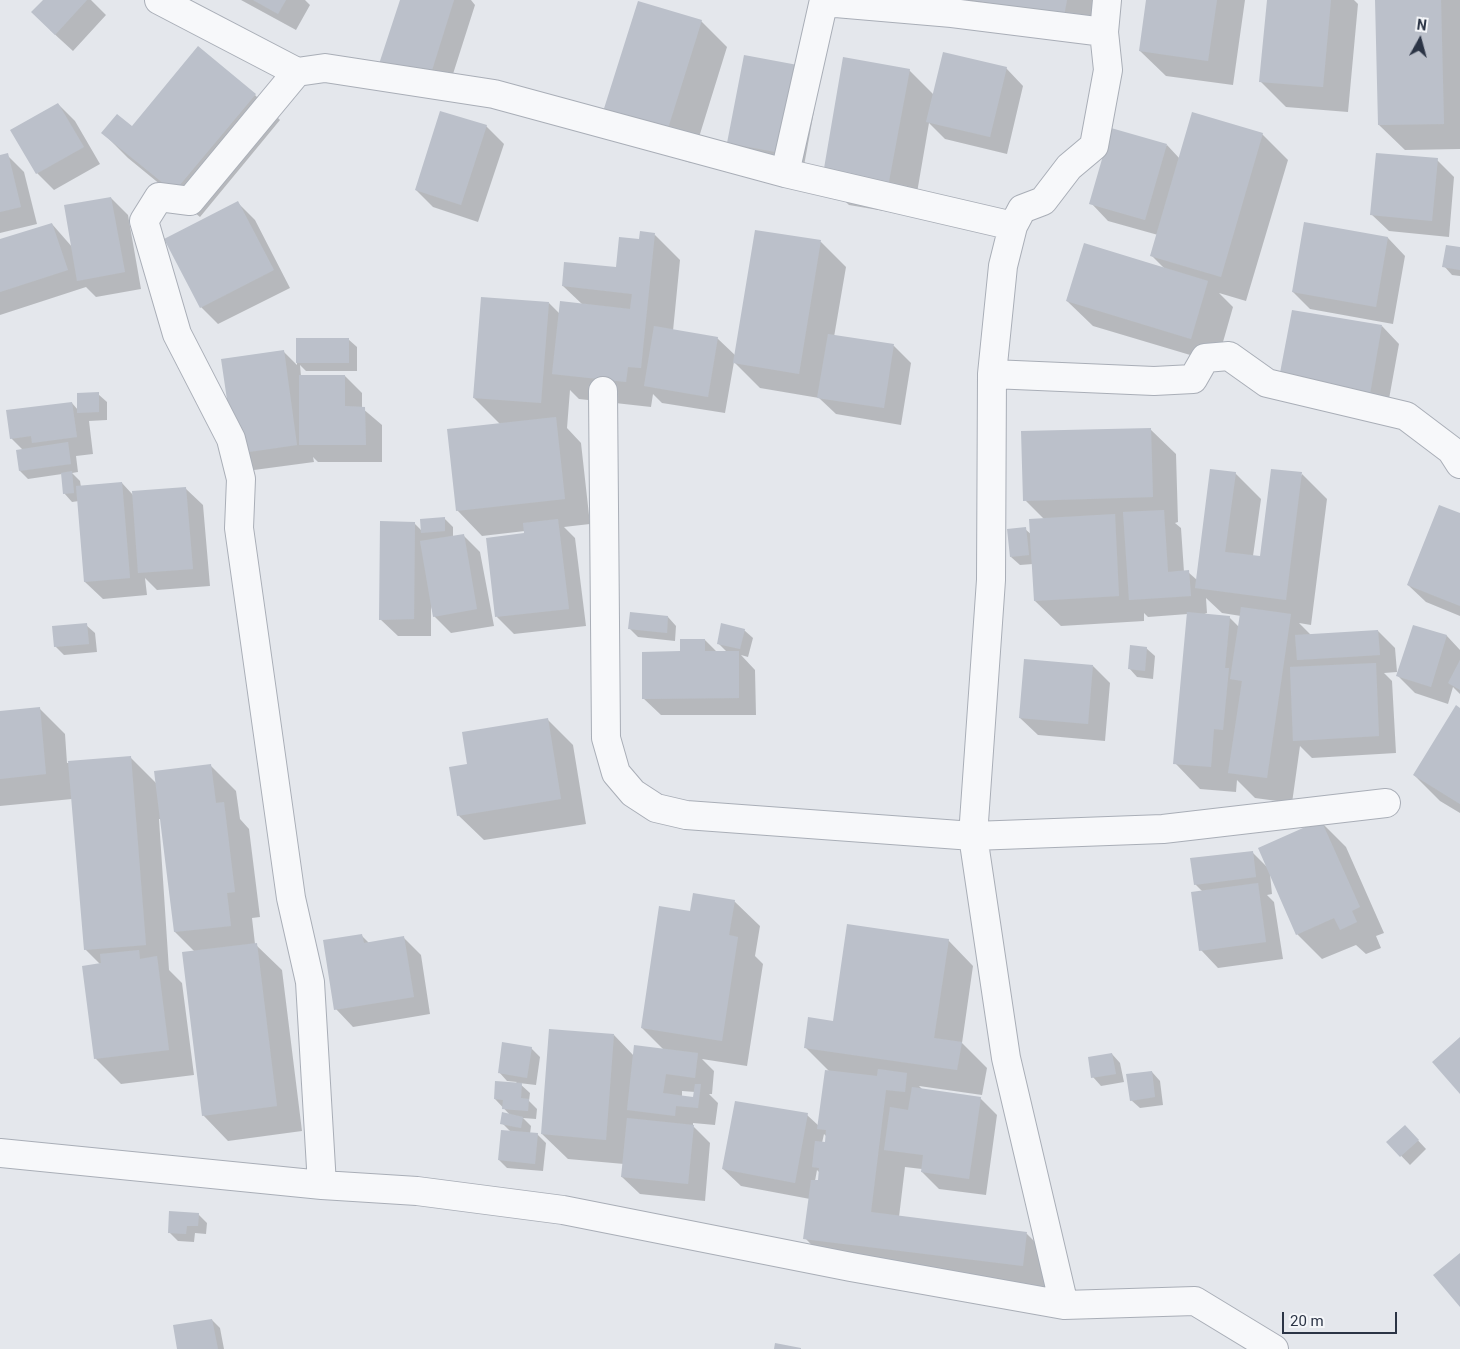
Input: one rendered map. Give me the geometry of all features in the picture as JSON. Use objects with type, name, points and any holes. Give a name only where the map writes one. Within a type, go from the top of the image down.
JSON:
[{"type":"street","points":[[159,0],[297,72],[325,68],[494,94],[785,173],[1013,226]]},
{"type":"street","points":[[1064,1304],[1006,1058],[973,836],[991,580],[992,374],[1002,266],[1013,226],[1022,210],[1043,201],[1069,167],[1094,146],[1108,70],[1104,32],[1107,0]]},
{"type":"street","points":[[785,173],[824,1],[952,12],[1104,32]]},
{"type":"street","points":[[297,72],[190,201],[159,197],[144,221],[177,334],[231,439],[241,479],[239,528],[241,548],[291,898],[310,982],[322,1185]]},
{"type":"street","points":[[992,374],[1154,382],[1193,379],[1205,358],[1229,356],[1267,383],[1406,416],[1451,450],[1460,464]]},
{"type":"street","points":[[603,391],[606,738],[616,773],[633,792],[656,808],[686,815],[973,836],[1163,829],[1386,803]]},
{"type":"street","points":[[0,1153],[322,1185],[417,1190],[564,1210],[851,1267],[1064,1304],[1195,1301],[1274,1349]]},
{"type":"building","points":[[43,0],[87,0],[55,35],[31,12]]},
{"type":"building","points":[[253,0],[286,0],[278,14]]},
{"type":"building","points":[[400,0],[454,0],[429,80],[379,64]]},
{"type":"building","points":[[972,0],[1067,0],[1064,16]]},
{"type":"building","points":[[1146,0],[1217,0],[1208,61],[1139,51]]},
{"type":"building","points":[[1267,0],[1331,0],[1323,87],[1259,82]]},
{"type":"building","points":[[1375,0],[1441,0],[1444,124],[1378,125]]},
{"type":"building","points":[[638,1],[702,20],[665,138],[601,118]]},
{"type":"building","points":[[198,46],[256,94],[174,192],[101,133],[117,114],[132,126]]},
{"type":"building","points":[[943,52],[1007,67],[990,137],[926,122]]},
{"type":"building","points":[[744,55],[803,66],[786,154],[727,143]]},
{"type":"building","points":[[843,57],[910,69],[887,192],[822,180]]},
{"type":"building","points":[[58,103],[84,147],[36,174],[10,130]]},
{"type":"building","points":[[440,111],[487,125],[461,205],[415,190]]},
{"type":"building","points":[[1192,112],[1263,133],[1221,277],[1150,256]]},
{"type":"building","points":[[1111,128],[1167,144],[1145,220],[1089,204]]},
{"type":"building","points":[[8,153],[21,207],[0,212],[0,155]]},
{"type":"building","points":[[1376,153],[1438,158],[1432,221],[1370,215]]},
{"type":"building","points":[[111,197],[125,272],[77,281],[64,205]]},
{"type":"building","points":[[238,201],[274,270],[200,308],[164,239]]},
{"type":"building","points":[[1304,222],[1388,237],[1376,307],[1292,292]]},
{"type":"building","points":[[52,223],[68,270],[0,292],[0,239]]},
{"type":"building","points":[[755,230],[821,240],[799,374],[733,363]]},
{"type":"building","points":[[640,231],[655,233],[641,368],[628,367],[626,382],[552,374],[560,301],[630,309],[632,294],[562,286],[564,262],[616,267],[619,237],[639,239]]},
{"type":"building","points":[[1084,243],[1208,281],[1191,339],[1066,301]]},
{"type":"building","points":[[1446,245],[1460,247],[1460,270],[1442,267]]},
{"type":"building","points":[[481,297],[549,302],[541,403],[473,398]]},
{"type":"building","points":[[1292,310],[1382,325],[1370,394],[1279,378]]},
{"type":"building","points":[[654,326],[718,337],[708,397],[644,386]]},
{"type":"building","points":[[828,334],[894,344],[884,408],[817,398]]},
{"type":"building","points":[[296,338],[349,338],[349,363],[296,363]]},
{"type":"building","points":[[284,350],[297,445],[235,454],[221,359]]},
{"type":"building","points":[[299,375],[345,375],[345,406],[365,407],[366,445],[299,445]]},
{"type":"building","points":[[99,392],[99,412],[77,413],[77,393]]},
{"type":"building","points":[[72,402],[77,437],[32,443],[31,436],[10,439],[6,410]]},
{"type":"building","points":[[556,417],[565,499],[456,511],[447,429]]},
{"type":"building","points":[[1151,428],[1153,497],[1023,501],[1021,431]]},
{"type":"building","points":[[68,442],[71,464],[19,471],[16,450]]},
{"type":"building","points":[[1210,469],[1236,472],[1225,552],[1260,556],[1271,469],[1302,472],[1286,600],[1195,588]]},
{"type":"building","points":[[72,471],[74,493],[63,494],[61,473]]},
{"type":"building","points":[[122,482],[130,578],[84,582],[76,486]]},
{"type":"building","points":[[186,487],[193,569],[138,573],[132,491]]},
{"type":"building","points":[[1439,505],[1460,513],[1460,606],[1407,585]]},
{"type":"building","points":[[1164,510],[1168,572],[1189,570],[1191,596],[1129,600],[1123,512]]},
{"type":"building","points":[[1115,514],[1119,596],[1034,601],[1029,519]]},
{"type":"building","points":[[445,517],[445,531],[421,533],[420,519]]},
{"type":"building","points":[[558,519],[569,609],[495,617],[486,538],[524,533],[523,523]]},
{"type":"building","points":[[380,521],[415,522],[414,619],[379,620]]},
{"type":"building","points":[[1026,527],[1029,555],[1010,557],[1007,529]]},
{"type":"building","points":[[464,534],[477,609],[433,617],[420,541]]},
{"type":"building","points":[[1241,607],[1291,614],[1267,778],[1228,773],[1242,681],[1230,679]]},
{"type":"building","points":[[630,612],[668,616],[667,633],[628,629]]},
{"type":"building","points":[[1187,612],[1230,616],[1225,668],[1229,668],[1223,730],[1214,729],[1211,767],[1173,764]]},
{"type":"building","points":[[87,623],[89,644],[54,647],[52,626]]},
{"type":"building","points":[[721,623],[745,629],[740,649],[717,644]]},
{"type":"building","points":[[1413,625],[1447,635],[1431,687],[1396,676]]},
{"type":"building","points":[[1378,630],[1380,655],[1297,660],[1295,635]]},
{"type":"building","points":[[680,639],[705,639],[705,651],[739,651],[739,698],[642,699],[642,652],[680,651]]},
{"type":"building","points":[[1130,645],[1147,647],[1145,671],[1128,669]]},
{"type":"building","points":[[1024,659],[1093,665],[1088,724],[1019,718]]},
{"type":"building","points":[[1460,660],[1460,690],[1448,683]]},
{"type":"building","points":[[1376,663],[1379,736],[1293,741],[1290,667]]},
{"type":"building","points":[[1456,705],[1460,708],[1460,804],[1413,775]]},
{"type":"building","points":[[40,707],[46,774],[0,779],[0,711]]},
{"type":"building","points":[[548,718],[561,799],[457,816],[449,767],[467,764],[462,732]]},
{"type":"building","points":[[131,756],[146,945],[84,950],[68,761]]},
{"type":"building","points":[[211,764],[216,803],[224,802],[235,892],[227,893],[231,926],[174,932],[154,771]]},
{"type":"building","points":[[1321,820],[1360,907],[1352,911],[1357,922],[1340,930],[1334,918],[1296,935],[1258,848]]},
{"type":"building","points":[[1253,851],[1256,877],[1194,885],[1190,858]]},
{"type":"building","points":[[1258,883],[1266,942],[1199,951],[1191,892]]},
{"type":"building","points":[[693,893],[735,900],[729,935],[738,937],[722,1041],[641,1028],[659,906],[690,911]]},
{"type":"building","points":[[847,924],[949,939],[934,1038],[962,1042],[957,1070],[804,1048],[808,1017],[833,1021]]},
{"type":"building","points":[[362,934],[364,943],[404,936],[414,997],[334,1010],[323,940]]},
{"type":"building","points":[[257,943],[277,1106],[202,1116],[182,952]]},
{"type":"building","points":[[139,950],[140,959],[157,956],[169,1050],[94,1059],[82,966],[101,963],[100,954]]},
{"type":"building","points":[[549,1029],[614,1034],[606,1140],[541,1134]]},
{"type":"building","points":[[1460,1037],[1460,1094],[1432,1062]]},
{"type":"building","points":[[502,1042],[532,1047],[527,1078],[498,1073]]},
{"type":"building","points":[[634,1045],[698,1053],[695,1078],[666,1074],[663,1093],[693,1097],[695,1084],[701,1084],[698,1108],[676,1106],[675,1116],[627,1110]]},
{"type":"building","points":[[1112,1053],[1116,1074],[1091,1078],[1088,1057]]},
{"type":"building","points":[[878,1069],[907,1073],[905,1092],[886,1090],[871,1212],[1027,1232],[1023,1266],[803,1239],[811,1180],[818,1180],[819,1168],[812,1167],[815,1141],[825,1142],[826,1130],[817,1129],[825,1070],[877,1076]]},
{"type":"building","points":[[1152,1071],[1155,1097],[1130,1101],[1126,1074]]},
{"type":"building","points":[[495,1081],[522,1083],[521,1098],[529,1099],[528,1111],[502,1109],[503,1100],[494,1099]]},
{"type":"building","points":[[912,1087],[981,1097],[969,1179],[921,1172],[923,1155],[884,1150],[890,1107],[908,1110]]},
{"type":"building","points":[[735,1101],[808,1113],[795,1183],[722,1169]]},
{"type":"building","points":[[502,1112],[523,1117],[521,1128],[500,1124]]},
{"type":"building","points":[[627,1118],[694,1125],[688,1184],[621,1177]]},
{"type":"building","points":[[1405,1125],[1419,1140],[1400,1157],[1386,1142]]},
{"type":"building","points":[[501,1130],[538,1133],[535,1164],[498,1160]]},
{"type":"building","points":[[169,1211],[199,1213],[198,1226],[187,1226],[186,1234],[168,1233]]},
{"type":"building","points":[[1460,1253],[1460,1307],[1433,1275]]},
{"type":"building","points":[[212,1319],[218,1349],[177,1349],[173,1325]]},
{"type":"building","points":[[775,1343],[801,1348],[801,1349],[774,1349]]}]
